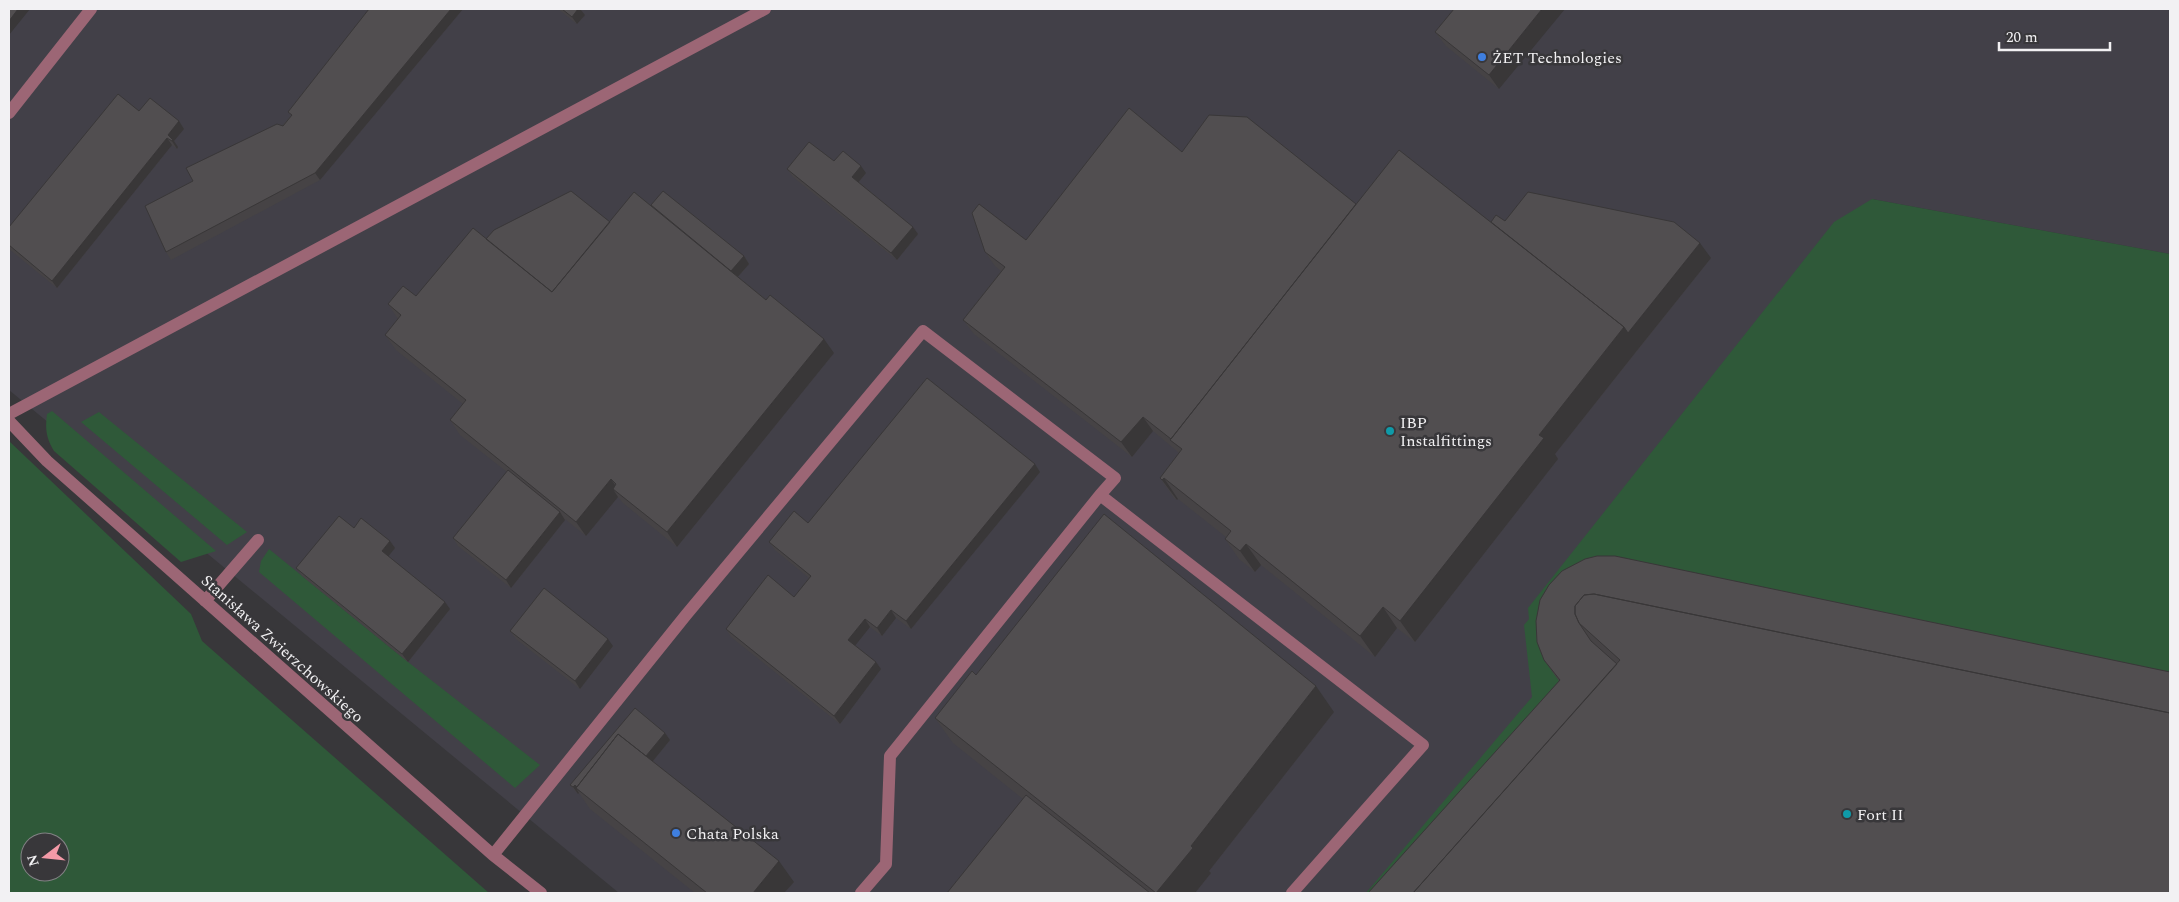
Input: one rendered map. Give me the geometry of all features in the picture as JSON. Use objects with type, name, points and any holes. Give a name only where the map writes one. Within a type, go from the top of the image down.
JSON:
[{"type":"street","points":[[9,113],[91,9]]},
{"type":"street","points":[[9,414],[765,9]]},
{"type":"street","points":[[492,855],[686,615],[923,331],[1115,478],[890,756],[886,864],[861,893]]},
{"type":"street","name":"Stanisława Zwierzchowskiego","points":[[9,421],[47,461],[492,855],[541,893]]},
{"type":"street","points":[[1100,495],[1423,745],[1292,893]]},
{"type":"street","points":[[205,601],[258,540]]},
{"type":"shaded area","points":[[9,9],[2170,9],[2170,254],[1872,199],[1541,697],[1366,893],[619,893],[9,390]]},
{"type":"green space","points":[[1872,199],[2170,254],[2170,893],[1366,893],[1532,697],[1524,625],[1529,619],[1528,608],[1834,222]]},
{"type":"green space","points":[[52,411],[216,551],[181,562],[54,451],[49,442],[46,428],[47,414]]},
{"type":"green space","points":[[99,412],[247,532],[227,545],[81,422]]},
{"type":"green space","points":[[9,441],[191,614],[202,641],[489,893],[9,893]]},
{"type":"green space","points":[[269,549],[408,662],[540,765],[515,788],[259,572],[261,561]]},
{"type":"building","points":[[9,9],[18,9],[9,21]]},
{"type":"building","points":[[369,9],[451,9],[315,173],[166,252],[145,206],[193,181],[186,168],[277,124],[283,126],[292,115],[288,112]]},
{"type":"building","points":[[562,9],[578,9],[572,17]]},
{"type":"building","points":[[1454,9],[1542,9],[1489,75],[1435,32]]},
{"type":"building","points":[[118,94],[139,111],[150,98],[179,121],[168,135],[173,140],[167,138],[52,281],[9,245],[9,227]]},
{"type":"building","points":[[1129,108],[1182,152],[1209,115],[1247,117],[1356,204],[1171,439],[1143,417],[1121,442],[963,320],[1005,267],[985,252],[972,213],[979,204],[1026,240]]},
{"type":"building","points":[[809,142],[834,161],[843,151],[861,166],[852,177],[913,227],[891,253],[787,169]]},
{"type":"building","name":"IBP Instalfittings","points":[[1399,150],[1624,327],[1539,435],[1544,438],[1400,621],[1383,607],[1360,636],[1246,544],[1240,551],[1225,539],[1231,531],[1164,478],[1162,480],[1160,478],[1182,449],[1170,440]]},
{"type":"building","points":[[571,191],[610,222],[552,292],[486,239],[494,230]]},
{"type":"building","points":[[663,191],[744,256],[731,271],[651,205]]},
{"type":"building","points":[[634,192],[766,300],[770,295],[824,339],[667,532],[613,489],[616,484],[611,479],[576,522],[450,420],[466,400],[385,335],[401,315],[388,304],[403,286],[416,296],[473,228],[552,292]]},
{"type":"building","points":[[1528,192],[1674,222],[1700,243],[1628,333],[1624,327],[1491,222],[1496,215],[1505,221]]},
{"type":"building","points":[[927,378],[1035,464],[906,621],[891,610],[877,628],[865,619],[848,640],[876,662],[834,716],[726,629],[768,575],[794,597],[811,576],[769,542],[794,511],[808,523]]},
{"type":"building","points":[[508,470],[560,512],[506,580],[453,538]]},
{"type":"building","points":[[1104,514],[1316,686],[1191,846],[1193,848],[1156,893],[935,718],[972,671],[976,675]]},
{"type":"building","points":[[339,516],[354,528],[361,518],[390,541],[382,551],[445,602],[402,654],[296,568]]},
{"type":"building","points":[[1597,556],[1615,556],[2170,672],[2170,713],[1594,594],[1584,595],[1575,606],[1575,614],[1579,623],[1591,641],[1617,664],[1413,893],[1368,893],[1560,680],[1544,660],[1537,642],[1536,621],[1540,600],[1549,585],[1562,571],[1585,559]]},
{"type":"building","points":[[544,588],[608,639],[575,681],[510,631]]},
{"type":"building","name":"Fort II","points":[[1594,594],[2170,713],[2170,893],[1413,893],[1620,660],[1579,623],[1575,614],[1575,606],[1584,595]]},
{"type":"building","points":[[635,708],[665,733],[646,756],[618,734],[577,787],[570,785]]},
{"type":"building","name":"Chata Polska","points":[[618,734],[779,861],[753,893],[707,893],[576,788]]},
{"type":"building","points":[[1026,795],[1150,893],[947,893]]},
{"type":"place","name":"ŻET Technologies","points":[[1482,57]]},
{"type":"place","name":"IBP Instalfittings","points":[[1390,431]]},
{"type":"place","name":"Fort II","points":[[1847,814]]},
{"type":"place","name":"Chata Polska","points":[[676,833]]}]
